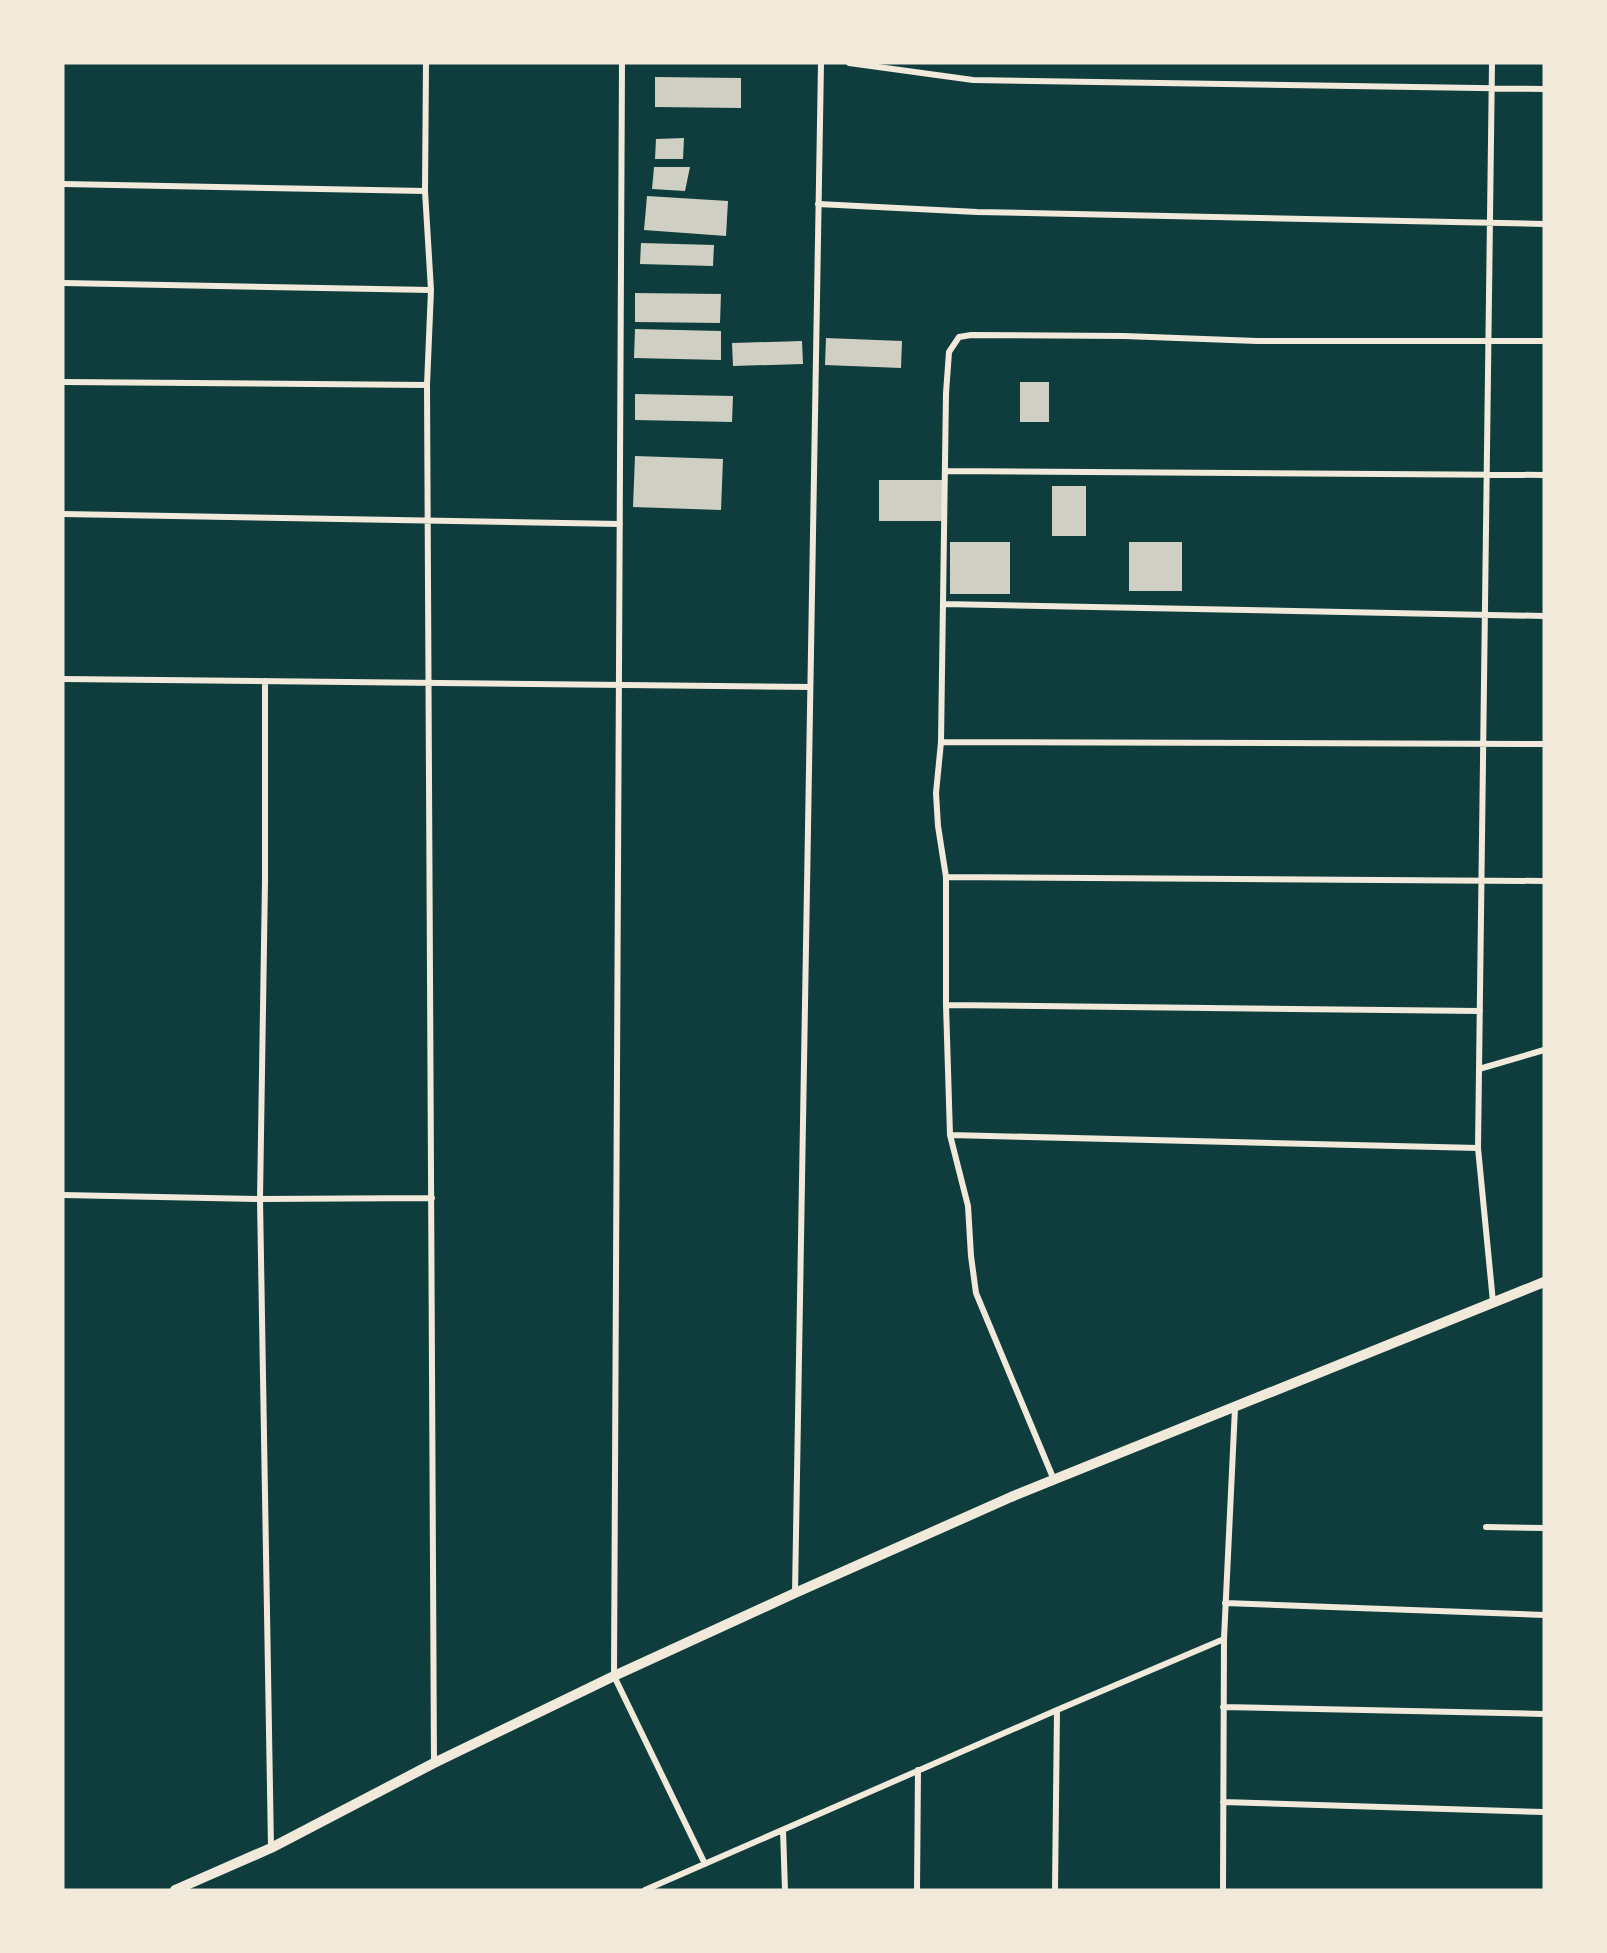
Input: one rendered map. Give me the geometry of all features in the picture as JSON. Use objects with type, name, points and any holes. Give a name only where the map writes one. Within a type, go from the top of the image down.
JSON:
[{"type":"street","points":[[426,63],[425,191],[431,290],[428,521],[434,1763]]},
{"type":"street","points":[[622,63],[614,1676],[705,1864]]},
{"type":"street","points":[[795,1593],[821,63]]},
{"type":"street","points":[[849,63],[973,80],[1544,89]]},
{"type":"street","points":[[1492,63],[1478,1148],[1493,1302]]},
{"type":"street","points":[[63,184],[425,191]]},
{"type":"street","points":[[818,204],[977,212],[1544,224]]},
{"type":"street","points":[[63,283],[431,290]]},
{"type":"street","points":[[1054,1480],[976,1293],[968,1206],[950,1135],[946,1005],[946,877],[938,826],[936,793],[941,742],[946,393],[949,352],[959,337],[971,335],[1124,336],[1257,341],[1544,341]]},
{"type":"street","points":[[63,382],[428,385]]},
{"type":"street","points":[[945,471],[1544,475]]},
{"type":"street","points":[[63,514],[620,524]]},
{"type":"street","points":[[942,604],[1544,616]]},
{"type":"street","points":[[63,679],[810,687]]},
{"type":"street","points":[[265,681],[265,881],[260,1199],[271,1848]]},
{"type":"street","points":[[941,742],[1544,744]]},
{"type":"street","points":[[946,877],[1544,881]]},
{"type":"street","points":[[946,1005],[1480,1011]]},
{"type":"street","points":[[1479,1069],[1544,1050]]},
{"type":"street","points":[[950,1135],[1478,1148]]},
{"type":"street","points":[[63,1195],[260,1199],[432,1198]]},
{"type":"street","points":[[175,1890],[271,1848],[434,1763],[614,1676],[1011,1497],[1544,1282]]},
{"type":"street","points":[[1223,1890],[1224,1639],[1235,1408]]},
{"type":"street","points":[[1486,1527],[1544,1528]]},
{"type":"street","points":[[1225,1603],[1544,1615]]},
{"type":"street","points":[[645,1890],[1224,1639]]},
{"type":"street","points":[[1223,1707],[1544,1714]]},
{"type":"street","points":[[1055,1890],[1057,1710]]},
{"type":"street","points":[[917,1890],[918,1770]]},
{"type":"street","points":[[1223,1802],[1544,1812]]},
{"type":"street","points":[[783,1830],[785,1890]]},
{"type":"street","points":[[666,1881],[666,1890]]},
{"type":"building","points":[[655,77],[741,78],[741,108],[655,107]]},
{"type":"building","points":[[684,138],[683,159],[655,159],[656,139]]},
{"type":"building","points":[[654,167],[690,167],[685,191],[652,189]]},
{"type":"building","points":[[647,196],[728,201],[726,236],[644,230]]},
{"type":"building","points":[[641,243],[714,245],[713,266],[640,264]]},
{"type":"building","points":[[635,293],[721,294],[720,323],[635,322]]},
{"type":"building","points":[[635,329],[721,331],[721,360],[634,358]]},
{"type":"building","points":[[826,338],[902,341],[901,368],[825,365]]},
{"type":"building","points":[[802,341],[803,364],[733,366],[732,343]]},
{"type":"building","points":[[1020,382],[1049,382],[1049,422],[1020,422]]},
{"type":"building","points":[[635,394],[733,396],[732,422],[635,420]]},
{"type":"building","points":[[635,456],[723,459],[721,510],[633,507]]},
{"type":"building","points":[[879,480],[943,480],[943,521],[879,521]]},
{"type":"building","points":[[1052,486],[1086,486],[1086,536],[1052,536]]},
{"type":"building","points":[[950,542],[1010,542],[1010,594],[950,594]]},
{"type":"building","points":[[1129,542],[1182,542],[1182,591],[1129,591]]}]
